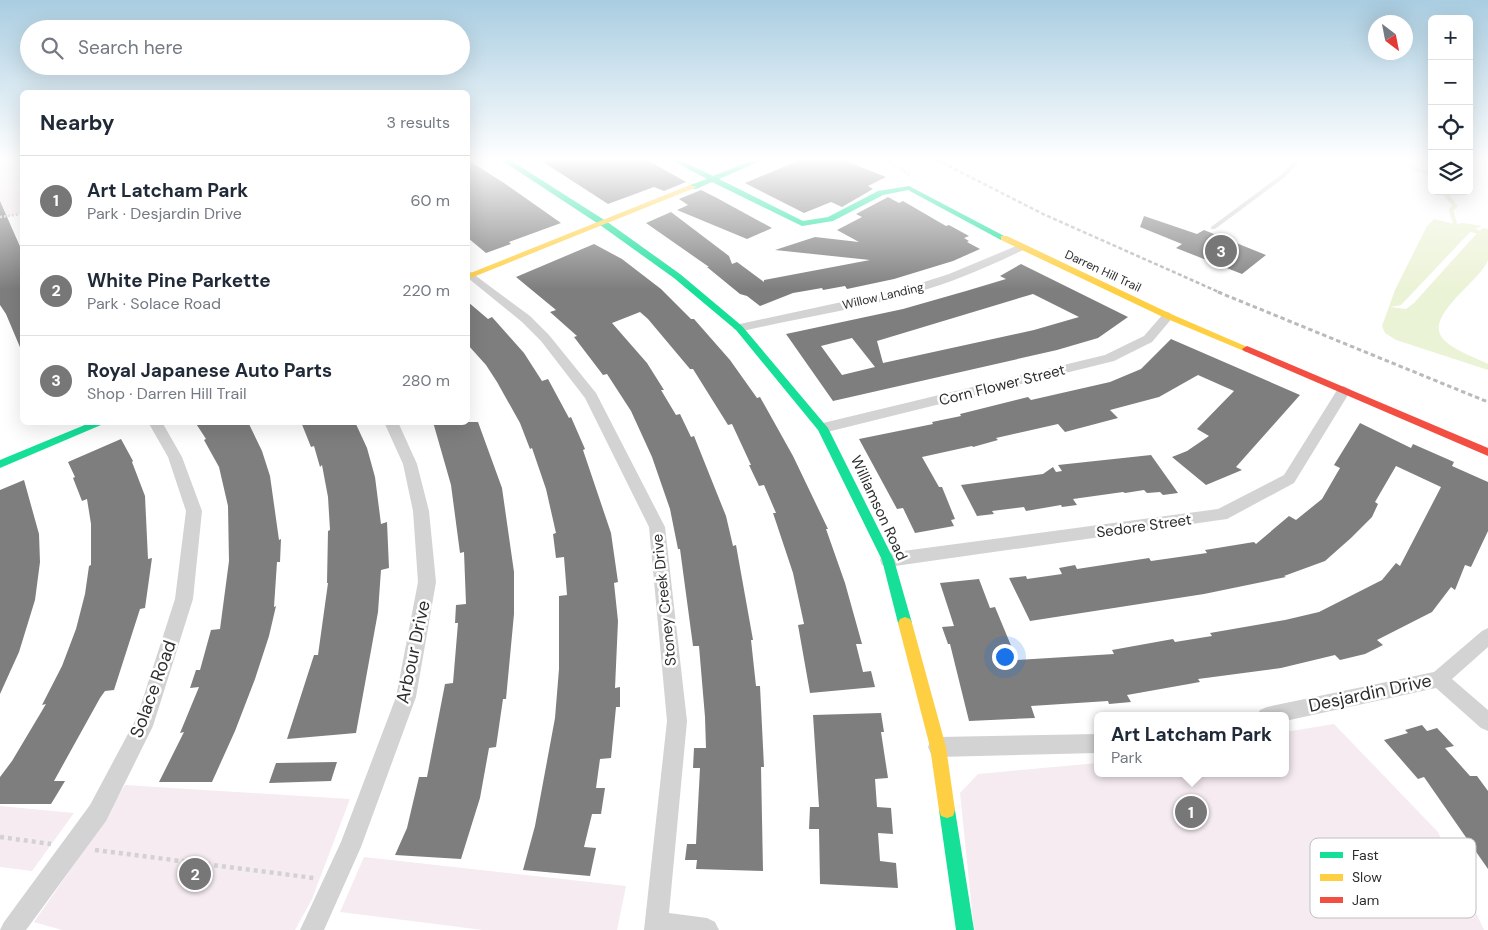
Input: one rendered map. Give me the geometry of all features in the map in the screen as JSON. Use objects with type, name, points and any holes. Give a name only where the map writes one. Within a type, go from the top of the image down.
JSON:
[{"type":"street","name":"Williamson Road","points":[[574,203],[603,222],[677,276],[739,328],[823,428],[888,560],[938,747],[966,930]]},
{"type":"street","points":[[470,275],[650,203]]},
{"type":"street","name":"Darren Hill Trail","points":[[761,203],[802,224],[822,222],[860,203]]},
{"type":"street","name":"Darren Hill Trail","points":[[939,203],[1021,247],[1168,316],[1488,452]]},
{"type":"street","name":"Willow Landing","points":[[739,328],[783,316],[875,299],[928,286],[972,270],[1021,247]]},
{"type":"street","name":"Stoney Creek Drive","points":[[470,276],[532,325],[591,396],[602,413],[657,528],[677,721],[656,927]]},
{"type":"street","name":"Corn Flower Street","points":[[823,428],[1109,358],[1148,339],[1168,316]]},
{"type":"street","name":"Sedore Street","points":[[888,560],[1221,515],[1289,479],[1344,390]]},
{"type":"street","points":[[0,464],[96,425]]},
{"type":"street","name":"Solace Road","points":[[12,930],[98,813],[146,720],[184,600],[194,511],[175,457],[157,425]]},
{"type":"street","name":"Arbour Drive","points":[[312,930],[350,847],[406,697],[427,582],[421,511],[410,464],[393,425]]},
{"type":"street","name":"Desjardin Drive","points":[[1286,712],[1439,679],[1488,636]]},
{"type":"street","points":[[1439,679],[1488,722]]},
{"type":"street","points":[[938,747],[1094,744]]},
{"type":"street","points":[[656,927],[707,930]]},
{"type":"lane","points":[[1213,228],[1246,203]]},
{"type":"path","points":[[0,216],[20,214]]},
{"type":"path","points":[[0,837],[334,881]]},
{"type":"shaded area","points":[[0,203],[20,203],[20,214],[0,219]]},
{"type":"shaded area","points":[[1434,219],[1455,224],[1463,223],[1482,226],[1472,230],[1401,305],[1390,307],[1406,309],[1414,303],[1478,232],[1483,228],[1488,229],[1488,260],[1476,277],[1448,308],[1441,318],[1439,327],[1441,336],[1445,341],[1456,349],[1488,364],[1488,370],[1396,340],[1385,333],[1382,326],[1395,290],[1427,226]]},
{"type":"shaded area","points":[[1334,724],[1438,832],[1441,838],[1310,838],[1310,918],[1476,918],[1476,913],[1484,930],[974,930],[960,793],[978,774],[1094,763],[1094,777],[1289,777],[1289,731]]},
{"type":"shaded area","points":[[125,785],[350,799],[312,899],[295,930],[62,930],[34,922],[85,849]]},
{"type":"shaded area","points":[[0,806],[74,813],[32,871],[0,867]]},
{"type":"shaded area","points":[[364,857],[626,886],[617,930],[483,930],[340,912]]},
{"type":"building","points":[[1,203],[20,246],[20,347],[6,314],[0,305]]},
{"type":"building","points":[[470,203],[533,203],[561,223],[509,242],[511,244],[486,253],[470,240]]},
{"type":"building","points":[[686,203],[727,203],[772,228],[747,239],[677,210],[688,205]]},
{"type":"building","points":[[785,203],[828,203],[804,213]]},
{"type":"building","points":[[834,203],[848,203],[842,207]]},
{"type":"building","points":[[876,203],[907,203],[946,226],[949,225],[969,236],[964,238],[969,241],[967,242],[980,249],[953,261],[894,279],[847,289],[845,286],[793,293],[760,306],[747,296],[740,294],[707,267],[709,267],[646,223],[671,212],[729,256],[732,264],[737,262],[764,282],[764,280],[870,260],[775,250],[815,237],[859,242],[837,230],[862,217],[856,214]]},
{"type":"building","points":[[1144,216],[1197,234],[1204,230],[1266,255],[1242,274],[1176,248],[1182,244],[1140,227]]},
{"type":"building","points":[[594,244],[622,259],[661,289],[691,319],[694,319],[730,360],[757,398],[760,397],[793,456],[828,529],[826,529],[845,583],[862,644],[856,644],[863,672],[871,671],[875,687],[810,693],[798,625],[804,624],[793,573],[773,513],[776,513],[764,485],[759,486],[732,424],[728,425],[693,369],[690,369],[640,312],[612,323],[647,363],[664,390],[661,390],[676,415],[680,414],[691,437],[694,436],[726,516],[733,546],[736,545],[753,640],[751,640],[756,686],[760,686],[764,767],[761,767],[763,871],[696,869],[697,860],[685,860],[687,844],[696,844],[700,768],[693,768],[694,748],[706,748],[705,717],[699,646],[693,646],[680,549],[678,549],[670,509],[652,457],[631,411],[607,374],[603,375],[574,337],[577,336],[550,312],[556,310],[516,277]]},
{"type":"building","points":[[1021,264],[1128,317],[1098,338],[1057,350],[833,401],[786,334],[903,309],[1006,279],[1000,276]],"holes":[[[1033,294],[1079,317],[1034,330],[883,363],[877,341]],[[852,338],[875,367],[842,375],[821,346]]]},
{"type":"building","points":[[470,304],[488,319],[492,317],[524,353],[542,381],[548,379],[569,418],[571,417],[585,449],[583,450],[611,533],[618,582],[614,583],[618,621],[615,688],[620,687],[620,707],[616,707],[611,758],[600,759],[596,788],[605,788],[601,814],[592,814],[584,847],[596,848],[590,876],[523,870],[535,826],[555,718],[559,669],[559,596],[567,595],[564,557],[556,558],[553,534],[556,533],[546,489],[532,448],[530,449],[520,423],[486,365],[470,347]]},
{"type":"building","points":[[1171,339],[1300,395],[1236,467],[1242,470],[1206,485],[1172,457],[1187,451],[1209,436],[1197,429],[1234,391],[1198,375],[1159,397],[1110,410],[1118,418],[1065,432],[1058,424],[996,438],[998,440],[973,447],[922,457],[939,487],[942,487],[955,519],[951,520],[954,526],[915,533],[903,508],[897,509],[859,439],[933,424],[932,422],[961,416],[960,414],[1028,397],[1031,400],[1110,382],[1141,369]]},
{"type":"building","points":[[470,422],[478,422],[502,488],[514,572],[514,614],[506,699],[503,699],[496,747],[489,748],[480,798],[461,859],[395,855],[407,828],[419,777],[427,777],[445,684],[453,683],[458,623],[455,623],[456,605],[466,604],[464,552],[460,553],[451,485],[434,425],[470,425]]},
{"type":"building","points":[[1360,423],[1411,448],[1413,444],[1454,462],[1452,466],[1488,482],[1488,531],[1471,567],[1465,565],[1455,590],[1451,587],[1432,612],[1377,640],[1383,645],[1365,654],[1340,660],[1335,655],[1281,668],[1198,679],[1200,682],[1127,695],[1131,702],[1109,704],[1108,701],[1031,706],[1035,718],[969,721],[950,644],[948,644],[942,627],[954,626],[940,583],[979,579],[990,608],[995,607],[1017,660],[1114,654],[1112,650],[1173,639],[1175,642],[1212,636],[1210,633],[1285,620],[1319,612],[1382,580],[1396,563],[1400,566],[1441,487],[1396,466],[1375,502],[1378,504],[1372,517],[1325,561],[1284,576],[1286,577],[1204,594],[1030,621],[1009,578],[1026,576],[1027,579],[1062,574],[1059,568],[1075,565],[1077,569],[1149,558],[1151,561],[1207,553],[1205,550],[1254,542],[1256,544],[1289,516],[1296,520],[1322,499],[1340,468],[1334,465]]},
{"type":"building","points":[[197,425],[249,425],[262,451],[270,476],[279,540],[281,539],[280,562],[277,562],[274,607],[276,606],[269,636],[255,679],[235,731],[212,782],[159,782],[184,732],[180,733],[199,687],[190,688],[196,670],[200,670],[211,630],[220,629],[229,561],[228,506],[219,467],[204,440],[206,439]]},
{"type":"building","points":[[302,425],[356,425],[367,448],[375,477],[381,524],[387,522],[389,568],[381,570],[378,612],[356,733],[287,739],[314,655],[318,655],[328,583],[328,531],[330,530],[328,497],[322,465],[320,467],[314,446],[311,447]]},
{"type":"building","points":[[121,439],[133,461],[145,496],[148,559],[152,558],[145,608],[140,609],[114,690],[105,691],[100,698],[54,781],[65,781],[51,804],[0,804],[0,777],[12,761],[46,704],[42,705],[62,666],[76,629],[85,594],[89,566],[91,565],[91,524],[87,499],[82,501],[73,478],[75,477],[68,462]]},
{"type":"building","points":[[1151,455],[1178,493],[1163,495],[1160,492],[1147,493],[1144,490],[1123,492],[1073,499],[1077,505],[1062,507],[1061,505],[1026,511],[1024,507],[992,511],[994,514],[977,516],[961,485],[1043,474],[1053,467],[1056,472],[1062,471],[1058,465]]},
{"type":"building","points":[[24,480],[39,534],[40,562],[35,600],[19,652],[0,694],[0,490]]},
{"type":"building","points":[[881,713],[884,732],[881,732],[888,778],[875,779],[877,807],[891,808],[893,834],[878,833],[880,861],[896,863],[898,888],[820,884],[819,829],[809,829],[810,807],[819,807],[813,715]]},
{"type":"building","points":[[1422,725],[1427,731],[1437,728],[1454,746],[1445,748],[1470,776],[1477,776],[1488,791],[1488,869],[1476,852],[1476,838],[1466,838],[1424,777],[1418,779],[1384,740],[1408,733],[1405,730]]},
{"type":"building","points":[[337,762],[331,781],[269,783],[276,763]]},
{"type":"waterway","points":[[1453,203],[1455,206],[1451,210],[1455,224]]},
{"type":"waterway","points":[[1472,230],[1478,232]]},
{"type":"railway","points":[[1022,203],[1221,293]]},
{"type":"railway","points":[[1218,292],[1488,402]]},
{"type":"traffic: fast","points":[[573,203],[677,276],[739,328],[823,428],[888,560],[905,623]]},
{"type":"traffic: fast","points":[[761,203],[802,224],[830,219],[861,203]]},
{"type":"traffic: fast","points":[[938,203],[1004,238]]},
{"type":"traffic: fast","points":[[0,464],[96,425]]},
{"type":"traffic: fast","points":[[947,810],[965,930]]},
{"type":"traffic: slow","points":[[470,276],[652,203]]},
{"type":"traffic: slow","points":[[1004,238],[1168,316],[1247,349]]},
{"type":"traffic: slow","points":[[905,623],[938,747],[947,810]]},
{"type":"traffic: jam","points":[[1247,349],[1488,452]]},
{"type":"place","name":"Royal Japanese Auto Parts","points":[[1221,251]]},
{"type":"place","name":"Art Latcham Park","points":[[1191,812]]},
{"type":"place","name":"White Pine Parkette","points":[[195,874]]}]
